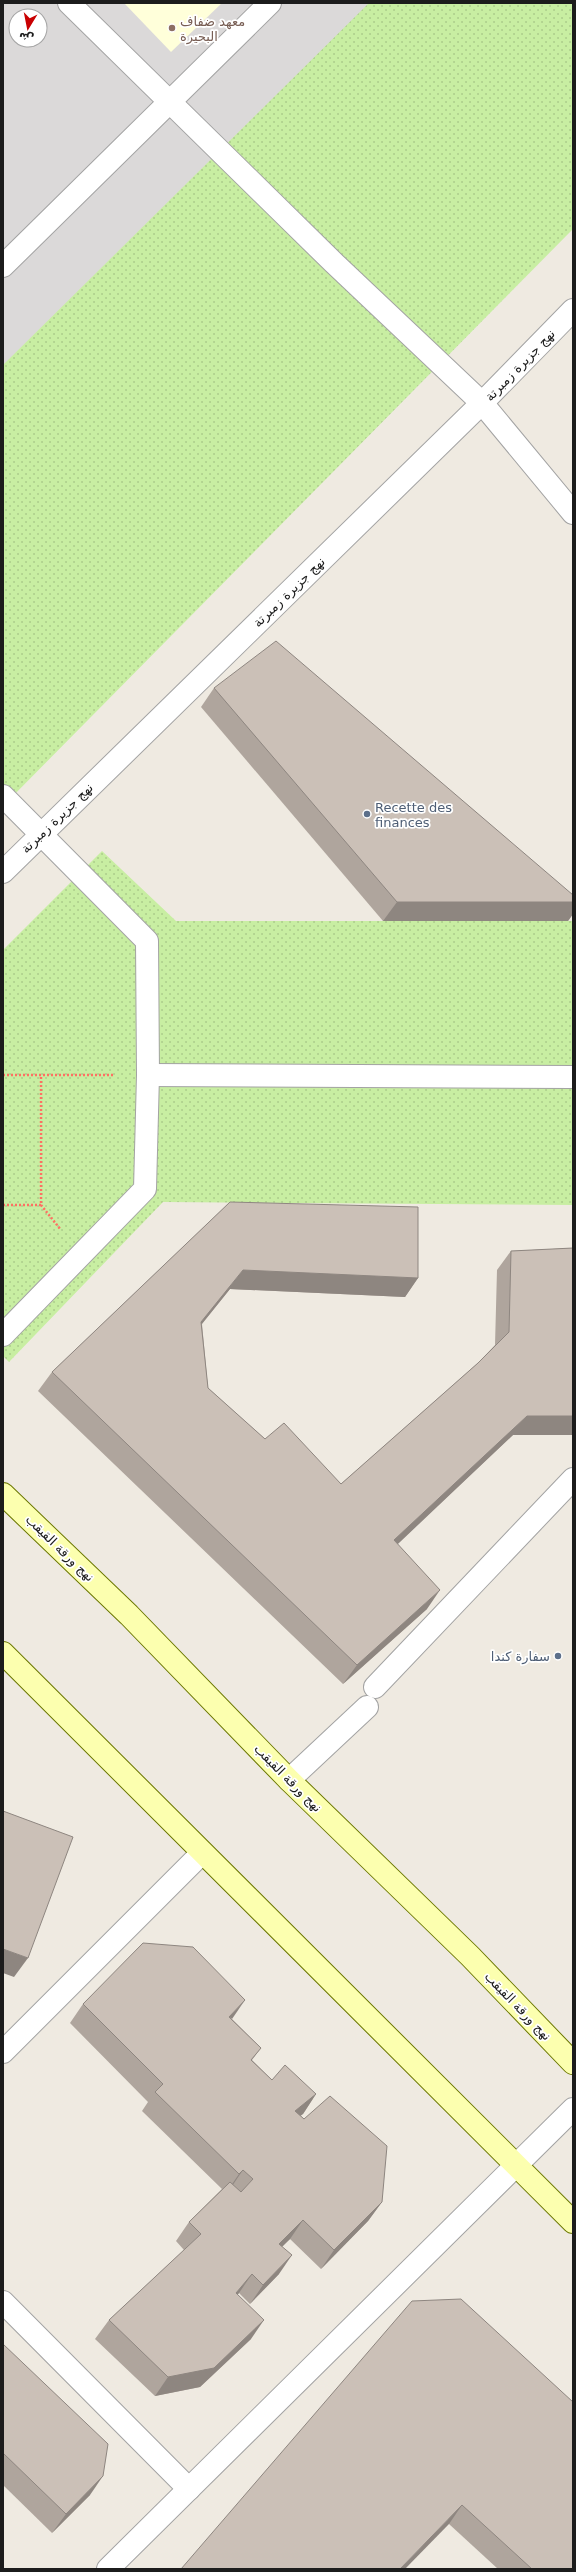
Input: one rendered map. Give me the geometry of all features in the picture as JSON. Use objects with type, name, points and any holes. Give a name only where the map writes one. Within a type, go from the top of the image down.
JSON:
[{"type":"main road","name":"نهج ورقة القيقب","points":[[3,1494],[129,1615],[289,1780],[470,1956],[573,2063]]},
{"type":"main road","points":[[3,1653],[573,2222]]},
{"type":"street","points":[[69,3],[334,263],[482,403],[573,513]]},
{"type":"street","points":[[3,266],[270,3]]},
{"type":"street","name":"نهج جزيرة زمبرتة","points":[[3,872],[482,403],[573,310]]},
{"type":"street","points":[[3,796],[40,835],[147,940],[148,1075],[145,1189],[3,1335]]},
{"type":"street","points":[[148,1075],[573,1077]]},
{"type":"street","points":[[375,1687],[573,1479]]},
{"type":"street","points":[[289,1780],[367,1707]]},
{"type":"street","points":[[3,2052],[202,1853]]},
{"type":"street","points":[[108,2569],[573,2109]]},
{"type":"street","points":[[3,2302],[190,2489]]},
{"type":"path","points":[[3,1075],[148,1075]]},
{"type":"path","points":[[3,1205],[41,1205],[41,1076]]},
{"type":"shaded area","points":[[3,3],[563,3],[3,566]]},
{"type":"shaded area","name":"معهد ضفاف البحيرة","points":[[124,3],[222,3],[171,52]]},
{"type":"green space","points":[[369,3],[573,3],[573,229],[3,806],[3,365]]},
{"type":"green space","points":[[102,851],[176,921],[573,921],[573,1205],[163,1202],[9,1362],[3,1356],[3,950]]},
{"type":"building","name":"Recette des finances","points":[[276,641],[573,895],[573,902],[397,902],[214,688]]},
{"type":"building","points":[[230,1202],[418,1207],[418,1278],[243,1270],[201,1322],[208,1388],[265,1439],[284,1423],[341,1484],[478,1363],[509,1332],[511,1251],[573,1248],[573,1416],[527,1416],[394,1540],[440,1590],[357,1665],[52,1372]]},
{"type":"building","points":[[3,1811],[73,1837],[28,1958],[3,1949]]},
{"type":"building","points":[[143,1943],[193,1947],[245,2000],[229,2017],[261,2048],[251,2060],[272,2080],[285,2065],[316,2094],[295,2111],[304,2119],[330,2096],[387,2146],[382,2202],[334,2250],[303,2220],[279,2244],[292,2255],[263,2285],[252,2274],[236,2293],[264,2320],[214,2368],[168,2377],[109,2320],[201,2234],[189,2222],[230,2182],[241,2192],[253,2179],[243,2170],[239,2174],[155,2092],[163,2084],[83,2004]]},
{"type":"building","points":[[461,2299],[573,2402],[573,2569],[532,2569],[462,2505],[400,2569],[181,2569],[412,2301]]},
{"type":"building","points":[[3,2344],[108,2444],[103,2476],[66,2514],[3,2453]]},
{"type":"place","name":"معهد ضفاف البحيرة","points":[[172,28]]},
{"type":"place","name":"Recette des finances","points":[[367,814]]},
{"type":"place","name":"سفارة كندا","points":[[558,1656]]}]
